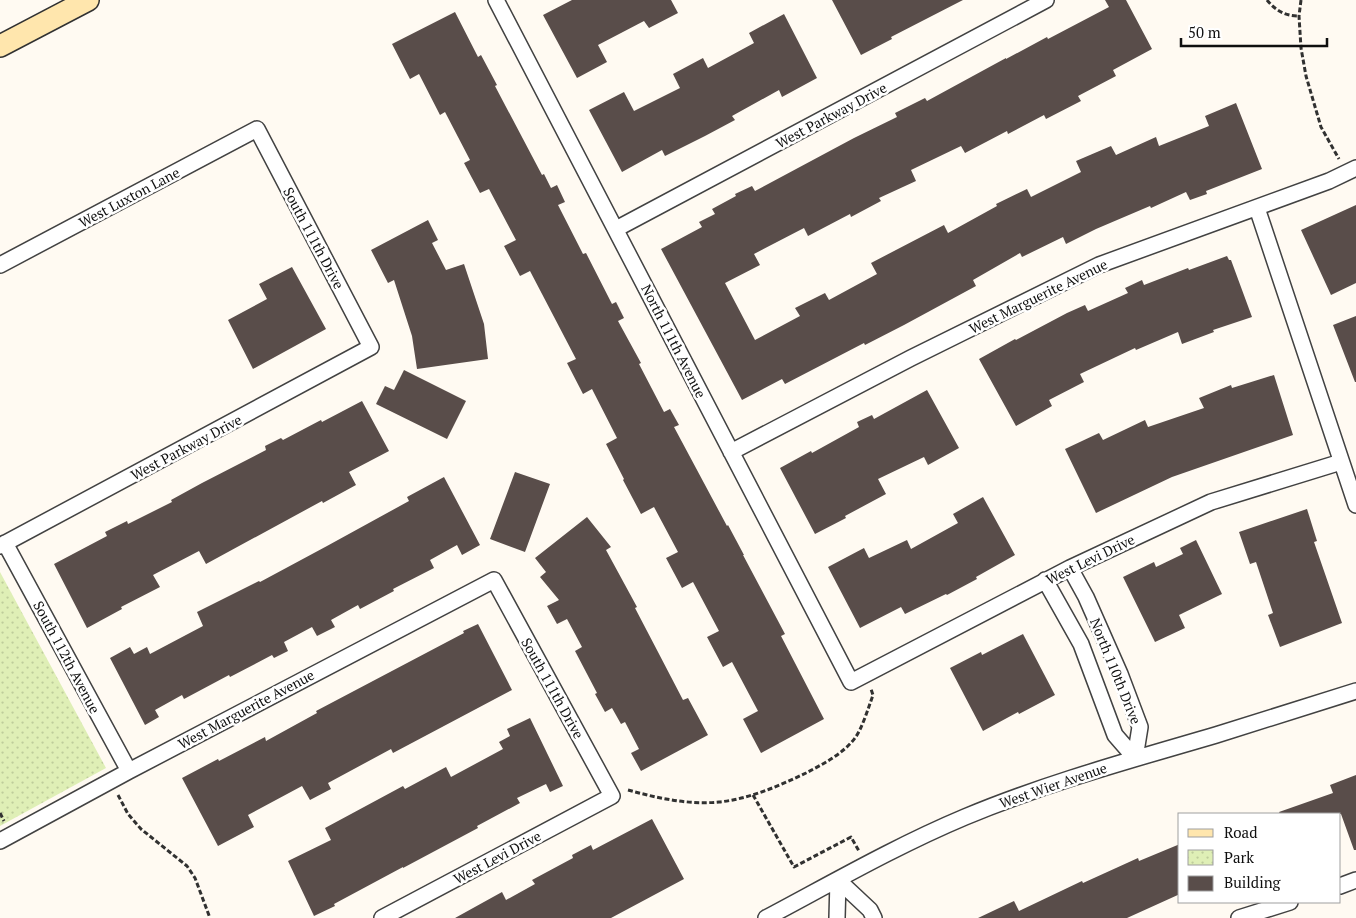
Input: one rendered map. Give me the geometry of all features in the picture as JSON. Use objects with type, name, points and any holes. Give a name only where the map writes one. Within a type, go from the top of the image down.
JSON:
[{"type":"main road","points":[[0,46],[88,0]]},
{"type":"street","name":"North 111th Avenue","points":[[497,0],[851,682]]},
{"type":"street","name":"West Parkway Drive","points":[[616,229],[1046,0]]},
{"type":"street","name":"West Luxton Lane","points":[[0,265],[257,130]]},
{"type":"street","name":"South 111th Drive","points":[[257,130],[371,347]]},
{"type":"street","name":"West Marguerite Avenue","points":[[731,452],[911,358],[1099,265],[1329,181],[1352,170]]},
{"type":"street","points":[[1257,208],[1356,504]]},
{"type":"street","name":"West Parkway Drive","points":[[3,545],[371,347]]},
{"type":"street","name":"West Levi Drive","points":[[851,682],[1045,580],[1211,502],[1341,462]]},
{"type":"street","name":"South 112th Avenue","points":[[3,545],[129,771]]},
{"type":"street","name":"North 110th Drive","points":[[1070,568],[1086,597],[1120,674],[1140,727],[1135,758]]},
{"type":"street","name":"West Marguerite Avenue","points":[[0,841],[129,771],[494,580]]},
{"type":"street","name":"South 111th Drive","points":[[494,580],[612,796]]},
{"type":"street","name":"North 110th Drive","points":[[1045,580],[1081,644],[1115,735],[1135,758]]},
{"type":"street","name":"West Wier Avenue","points":[[766,918],[917,839],[973,814],[1135,758],[1356,691]]},
{"type":"street","name":"West Levi Drive","points":[[382,918],[612,796]]},
{"type":"street","points":[[837,918],[838,880]]},
{"type":"street","points":[[838,880],[870,910],[874,918]]},
{"type":"street","points":[[1341,886],[1356,880]]},
{"type":"street","points":[[1239,918],[1287,903]]},
{"type":"path","points":[[1267,0],[1272,7],[1279,11],[1287,15],[1299,16]]},
{"type":"path","points":[[1301,0],[1299,16],[1301,48],[1313,102],[1321,128],[1338,159],[1352,170]]},
{"type":"path","points":[[612,796],[626,789],[659,798],[687,802],[719,802],[753,795],[794,778],[844,750],[857,736],[874,695],[865,674]]},
{"type":"path","points":[[110,782],[128,814],[142,829],[187,866],[195,878],[210,918]]},
{"type":"path","points":[[753,795],[794,867],[851,836],[867,865]]},
{"type":"green space","points":[[0,572],[106,768],[0,826]]},
{"type":"building","points":[[572,0],[671,0],[678,13],[649,28],[644,21],[598,45],[607,62],[577,78],[543,15]]},
{"type":"building","points":[[832,0],[963,0],[891,37],[892,39],[861,55]]},
{"type":"building","points":[[1105,0],[1126,0],[1152,49],[1113,70],[1116,76],[1078,96],[1081,101],[1046,119],[1044,115],[1008,134],[1007,131],[965,153],[961,146],[911,170],[916,181],[879,198],[881,201],[851,217],[850,214],[808,236],[804,228],[754,254],[760,265],[725,283],[755,340],[800,316],[795,308],[825,293],[829,300],[877,274],[871,263],[944,225],[948,233],[997,206],[996,204],[1027,189],[1031,197],[1081,172],[1076,161],[1111,146],[1116,155],[1156,137],[1159,146],[1209,126],[1205,116],[1236,103],[1262,169],[1206,191],[1207,194],[1190,200],[1186,192],[1096,229],[1066,244],[1063,237],[1022,257],[1020,253],[973,280],[976,286],[904,325],[865,345],[864,343],[785,384],[782,379],[742,400],[661,249],[702,227],[699,222],[715,214],[712,209],[736,196],[735,194],[752,186],[755,191],[897,117],[895,113],[925,98],[927,101],[1006,58],[1047,37],[1048,39],[1109,7]]},
{"type":"building","points":[[455,12],[478,57],[481,55],[497,85],[495,86],[542,175],[544,174],[551,188],[557,185],[565,202],[558,205],[583,254],[586,253],[612,304],[616,302],[624,318],[618,321],[641,363],[639,364],[664,412],[670,409],[679,425],[674,427],[785,634],[781,636],[824,719],[761,753],[743,719],[758,711],[732,662],[723,667],[707,637],[719,631],[693,582],[682,588],[666,558],[678,552],[654,507],[641,514],[623,480],[606,444],[617,438],[592,389],[583,394],[567,363],[576,359],[530,271],[520,276],[504,246],[516,240],[489,189],[480,193],[464,163],[470,160],[445,112],[440,115],[419,74],[410,79],[392,44]]},
{"type":"building","points":[[784,14],[817,78],[782,97],[779,90],[732,116],[735,120],[705,136],[665,156],[662,150],[622,172],[589,110],[624,92],[634,111],[680,88],[673,74],[703,58],[708,68],[754,43],[749,33]]},
{"type":"building","points":[[1356,205],[1356,283],[1331,295],[1301,230]]},
{"type":"building","points":[[428,220],[438,240],[432,243],[446,270],[464,264],[484,324],[488,359],[417,369],[412,336],[394,280],[388,283],[371,250]]},
{"type":"building","points":[[1227,256],[1231,260],[1252,317],[1213,330],[1214,332],[1182,344],[1178,332],[1136,350],[1135,348],[1080,374],[1084,382],[1049,400],[1052,406],[1016,426],[979,359],[1085,305],[1088,311],[1128,293],[1125,288],[1142,280],[1144,285],[1188,268],[1189,270]]},
{"type":"building","points":[[292,267],[326,329],[253,369],[228,320],[267,299],[259,284]]},
{"type":"building","points":[[1356,316],[1356,382],[1355,382],[1333,325]]},
{"type":"building","points":[[404,370],[466,401],[447,439],[376,404],[385,386],[394,390]]},
{"type":"building","points":[[1274,375],[1293,435],[1172,477],[1096,513],[1065,449],[1099,433],[1103,440],[1145,420],[1148,427],[1204,408],[1199,398],[1231,385],[1232,388]]},
{"type":"building","points":[[927,390],[959,448],[928,465],[924,457],[878,479],[886,494],[815,534],[780,468],[859,427],[857,422],[872,415],[874,419]]},
{"type":"building","points":[[362,401],[389,451],[349,472],[356,485],[323,503],[322,501],[206,564],[199,551],[153,575],[160,587],[121,607],[122,609],[87,628],[54,564],[107,536],[105,532],[127,521],[128,524],[172,502],[171,500],[266,450],[265,446],[281,438],[283,440],[321,420],[322,422]]},
{"type":"building","points":[[515,472],[550,484],[525,552],[490,539]]},
{"type":"building","points":[[444,477],[480,545],[462,555],[457,545],[430,560],[434,568],[393,589],[394,591],[360,609],[358,605],[331,620],[335,627],[317,636],[312,627],[284,642],[288,651],[274,658],[272,655],[184,699],[182,695],[155,710],[159,717],[145,725],[110,658],[130,647],[134,654],[147,647],[150,654],[203,626],[197,612],[260,582],[327,546],[409,501],[407,497]]},
{"type":"building","points":[[983,497],[1015,555],[947,595],[905,614],[901,607],[860,628],[828,567],[864,548],[869,558],[907,540],[911,549],[958,523],[953,514]]},
{"type":"building","points":[[1307,509],[1317,541],[1314,542],[1342,623],[1280,647],[1268,615],[1273,613],[1256,562],[1250,564],[1239,532]]},
{"type":"building","points":[[587,517],[611,547],[606,550],[637,607],[635,608],[683,700],[688,698],[708,735],[641,771],[631,753],[639,749],[625,722],[621,724],[612,708],[605,712],[595,694],[597,693],[575,651],[582,647],[567,619],[557,624],[547,606],[559,600],[540,577],[546,572],[535,558]]},
{"type":"building","points":[[1196,540],[1222,594],[1179,615],[1185,628],[1155,642],[1123,577],[1154,562],[1156,567],[1183,554],[1180,548]]},
{"type":"building","points":[[478,624],[512,690],[393,753],[391,749],[328,783],[331,789],[310,800],[302,786],[248,815],[254,827],[218,846],[182,778],[265,737],[266,741],[317,713],[316,711]]},
{"type":"building","points":[[1023,634],[1055,695],[983,731],[950,668],[981,652],[982,655]]},
{"type":"building","points":[[530,718],[563,786],[550,792],[546,784],[517,798],[520,803],[477,826],[478,828],[314,916],[288,861],[331,840],[325,828],[403,786],[405,789],[446,767],[451,777],[503,749],[499,742],[510,736],[507,729]]},
{"type":"building","points":[[1356,775],[1356,850],[1354,850],[1341,813],[1279,812],[1333,793],[1330,785]]},
{"type":"building","points":[[652,819],[684,879],[611,918],[455,918],[502,892],[506,900],[535,884],[532,880],[573,858],[572,855],[591,845],[593,850]]},
{"type":"building","points":[[1178,845],[1178,895],[1127,918],[978,918],[1014,901],[1019,911],[1082,881],[1083,883],[1138,858],[1139,861]]}]
